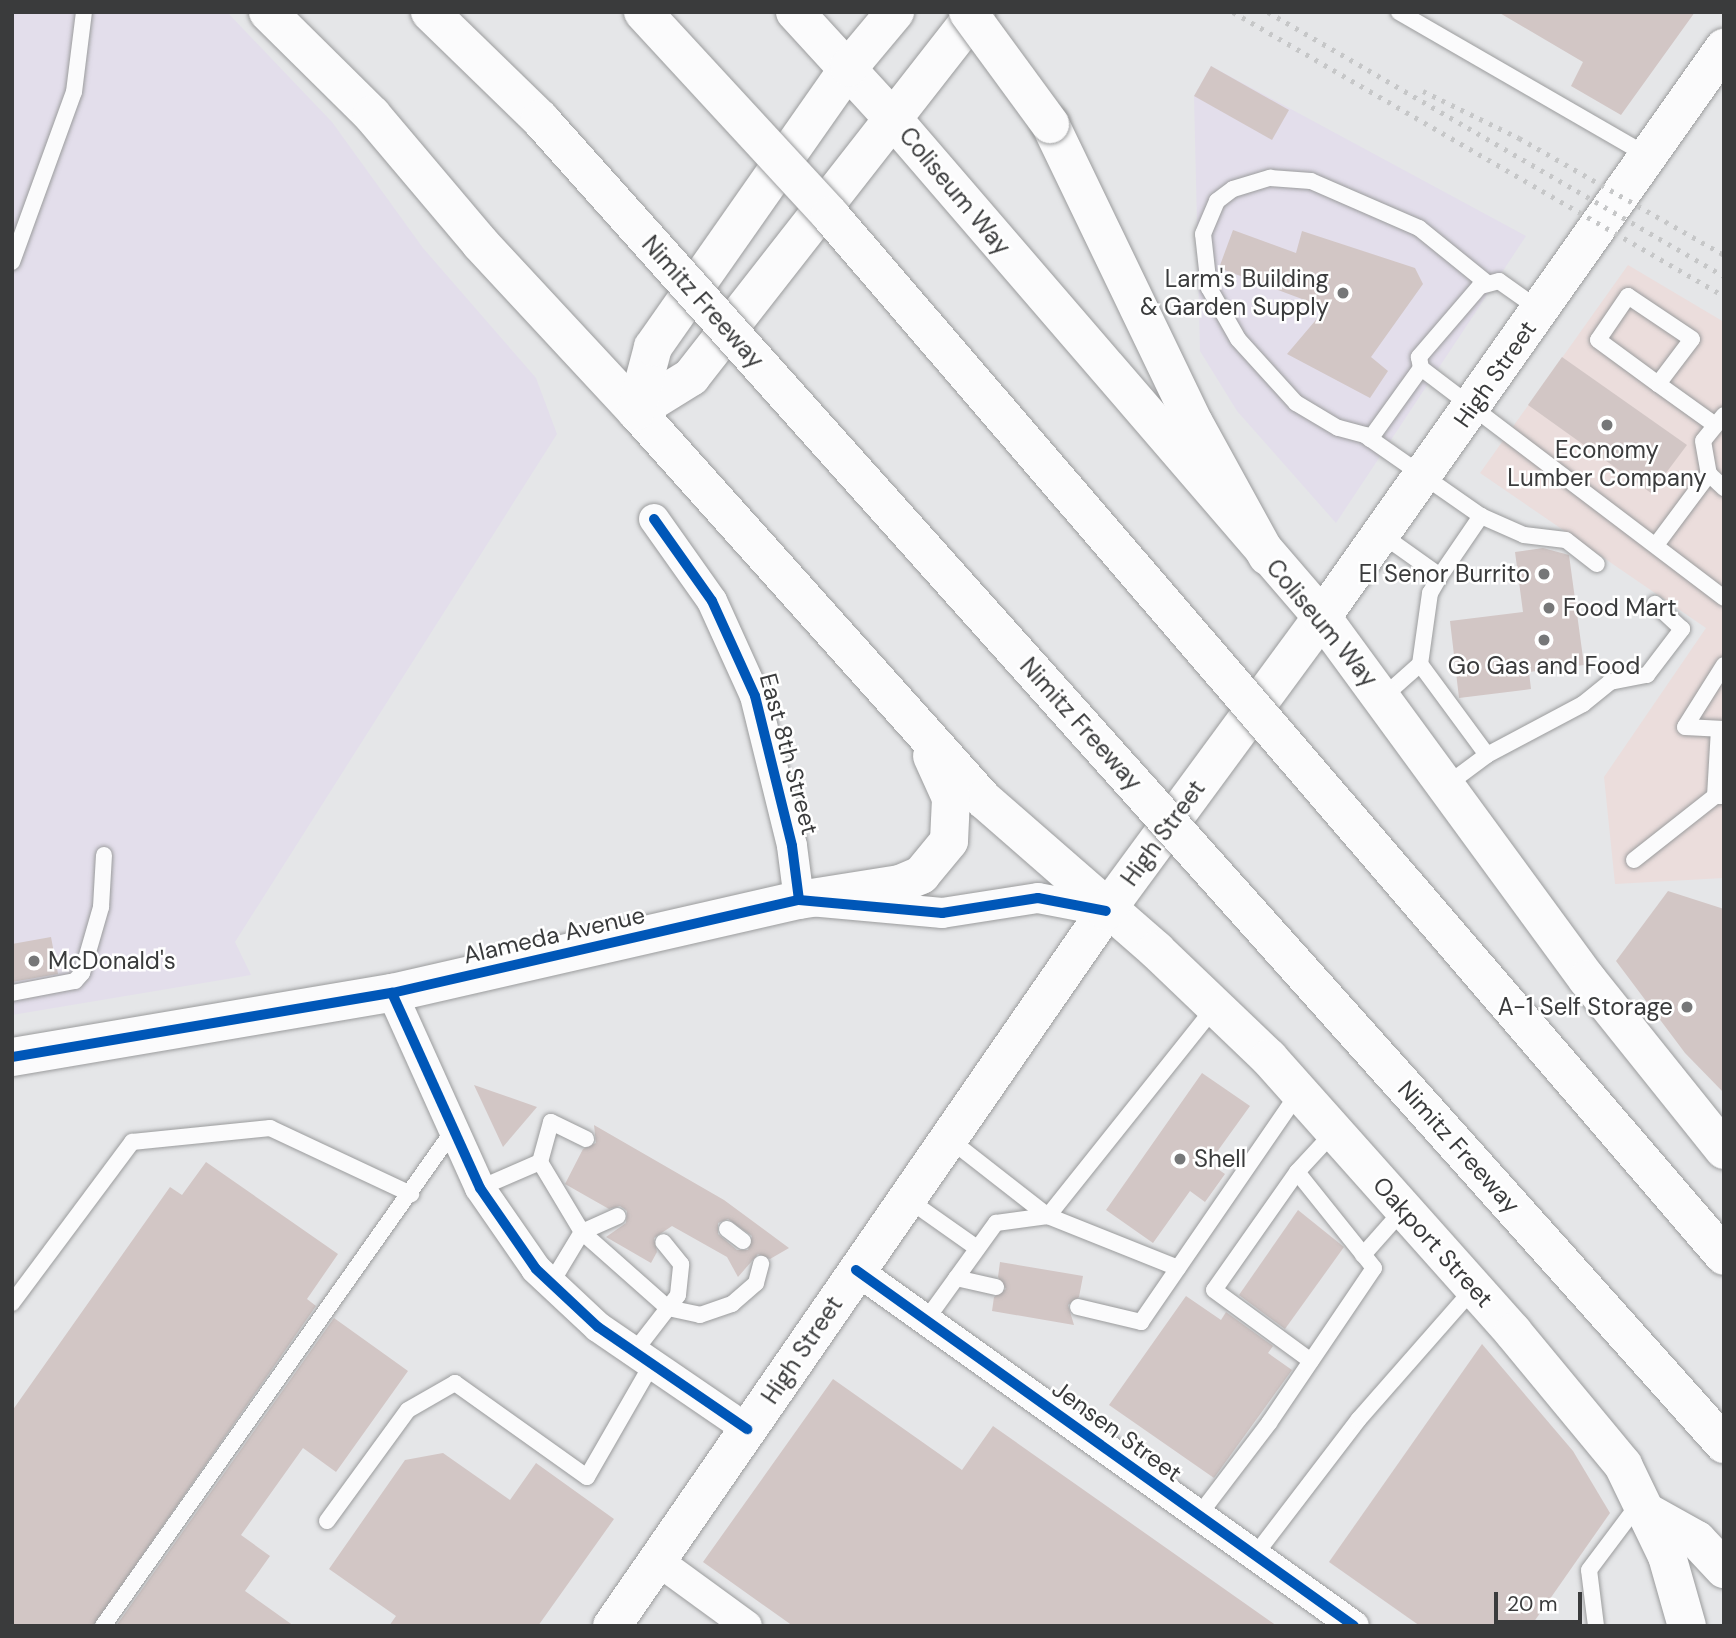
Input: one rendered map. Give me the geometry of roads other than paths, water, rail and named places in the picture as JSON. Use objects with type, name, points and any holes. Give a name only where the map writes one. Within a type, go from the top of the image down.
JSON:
[{"type":"main road","points":[[268,12],[372,115],[480,243],[636,411],[909,714],[951,798],[954,821],[940,858],[900,884],[799,900]]},
{"type":"main road","name":"Nimitz Freeway","points":[[430,12],[540,119],[1724,1444]]},
{"type":"main road","points":[[643,12],[830,215],[1724,1256]]},
{"type":"main road","name":"Coliseum Way","points":[[795,12],[849,68],[1322,617],[1448,784],[1587,979],[1724,1150]]},
{"type":"main road","points":[[636,411],[653,347],[849,68],[895,12]]},
{"type":"main road","points":[[968,12],[1050,124],[1194,422],[1267,556]]},
{"type":"main road","points":[[636,411],[691,377],[976,12]]},
{"type":"main road","name":"High Street","points":[[612,1626],[1106,911],[1322,617],[1721,57]]},
{"type":"main road","name":"Oakport Street","points":[[909,714],[983,799],[1215,1007],[1299,1092],[1474,1288],[1623,1465],[1644,1506],[1687,1626]]},
{"type":"main road","name":"Alameda Avenue","points":[[12,1057],[392,993],[799,900]]},
{"type":"main road","points":[[1644,1506],[1697,1540],[1724,1569]]},
{"type":"street","name":"East 8th Street","points":[[654,519],[712,601],[755,696],[799,900]]},
{"type":"street","name":"Alameda Avenue","points":[[799,900],[943,914],[1038,898],[1106,911]]},
{"type":"street","points":[[392,993],[480,1188],[515,1244],[550,1284],[643,1358],[747,1429]]},
{"type":"street","name":"Jensen Street","points":[[856,1270],[1354,1626]]},
{"type":"street","points":[[658,1561],[747,1626]]},
{"type":"lane","points":[[12,262],[74,92],[84,12]]},
{"type":"lane","points":[[1399,12],[1648,156]]},
{"type":"lane","points":[[1487,283],[1419,228],[1311,181],[1270,178],[1233,189],[1217,201],[1203,234],[1202,262],[1209,288],[1238,339],[1314,417],[1370,439],[1481,516],[1524,535],[1566,540],[1597,564]]},
{"type":"lane","points":[[1540,310],[1499,281],[1487,283],[1419,357],[1422,368],[1724,598]]},
{"type":"lane","points":[[1658,384],[1692,339],[1628,296],[1598,340],[1658,384],[1720,420],[1703,441],[1709,474],[1724,488]]},
{"type":"lane","points":[[1370,439],[1422,368]]},
{"type":"lane","points":[[1656,545],[1709,474]]},
{"type":"lane","points":[[1383,697],[1420,663],[1430,593],[1481,516]]},
{"type":"lane","points":[[1381,534],[1440,576]]},
{"type":"lane","points":[[1448,784],[1487,755],[1583,704],[1610,682],[1647,675],[1682,629],[1656,604]]},
{"type":"lane","points":[[1420,663],[1487,755]]},
{"type":"lane","points":[[1634,860],[1719,796],[1721,729],[1685,727],[1724,665]]},
{"type":"lane","points":[[12,993],[75,981],[82,973],[101,907],[104,855]]},
{"type":"lane","points":[[926,1320],[996,1223],[1048,1216],[1215,1007]]},
{"type":"lane","points":[[1077,1307],[1141,1322],[1299,1092]]},
{"type":"lane","points":[[586,1139],[551,1122],[540,1162],[582,1231],[668,1308],[700,1315],[732,1304],[756,1283],[761,1264]]},
{"type":"lane","points":[[12,1303],[132,1142],[270,1128],[411,1194]]},
{"type":"lane","points":[[103,1626],[453,1131]]},
{"type":"lane","points":[[1311,1361],[1214,1290],[1297,1172],[1334,1132]]},
{"type":"lane","points":[[948,1138],[1048,1216],[1178,1268]]},
{"type":"lane","points":[[480,1188],[540,1162]]},
{"type":"lane","points":[[1199,1515],[1311,1361],[1374,1268],[1297,1172]]},
{"type":"lane","points":[[906,1198],[977,1248]]},
{"type":"lane","points":[[1363,1255],[1403,1210]]},
{"type":"lane","points":[[550,1284],[582,1231],[618,1216]]},
{"type":"lane","points":[[727,1229],[743,1241]]},
{"type":"lane","points":[[327,1521],[408,1410],[455,1382],[587,1477],[668,1308],[678,1295],[681,1264],[663,1242]]},
{"type":"lane","points":[[956,1278],[996,1287]]},
{"type":"lane","points":[[1255,1555],[1359,1419],[1474,1288]]},
{"type":"lane","points":[[1596,1626],[1589,1570],[1644,1506]]},
{"type":"railway","points":[[1233,12],[1724,296]]},
{"type":"railway","points":[[1268,12],[1724,276]]},
{"type":"railway","points":[[1423,91],[1519,138],[1724,255]]},
{"type":"place","name":"Larm's Building & Garden Supply","points":[[1343,293]]},
{"type":"place","name":"Economy Lumber Company","points":[[1607,425]]},
{"type":"place","name":"El Senor Burrito","points":[[1544,574]]},
{"type":"place","name":"Food Mart","points":[[1549,608]]},
{"type":"place","name":"Go Gas and Food","points":[[1544,640]]},
{"type":"place","name":"McDonald's","points":[[34,961]]},
{"type":"place","name":"A-1 Self Storage","points":[[1687,1007]]},
{"type":"place","name":"Shell","points":[[1180,1159]]}]
